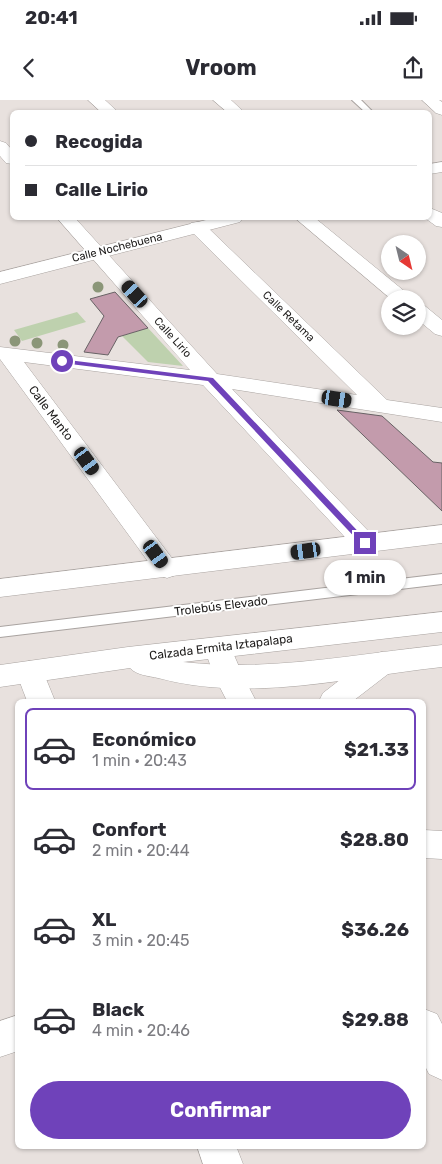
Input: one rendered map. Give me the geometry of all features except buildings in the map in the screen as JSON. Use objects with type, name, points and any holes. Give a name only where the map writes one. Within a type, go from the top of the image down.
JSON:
[{"type":"street","points":[[96,100],[108,110]]},
{"type":"street","points":[[221,100],[234,110]]},
{"type":"street","points":[[430,100],[442,110]]},
{"type":"street","name":"Calle Lirio","points":[[68,220],[210,379],[365,543]]},
{"type":"street","name":"Calle Nochebuena","points":[[0,278],[220,220]]},
{"type":"street","points":[[306,220],[393,290]]},
{"type":"street","name":"Calle Retama","points":[[197,227],[381,406]]},
{"type":"street","points":[[426,317],[442,330]]},
{"type":"street","points":[[4,353],[210,379],[442,415]]},
{"type":"street","name":"Calle Manto","points":[[4,353],[167,569]]},
{"type":"street","points":[[0,588],[442,534]]},
{"type":"street","name":"Calzada Ermita Iztapalapa","points":[[0,676],[128,658],[442,622]]},
{"type":"street","points":[[218,648],[235,690]]},
{"type":"street","points":[[128,658],[162,670],[235,690],[284,674],[442,656]]},
{"type":"street","points":[[336,699],[382,663]]},
{"type":"street","points":[[30,672],[40,699]]},
{"type":"street","points":[[426,844],[442,845]]},
{"type":"street","points":[[426,1031],[442,1061]]},
{"type":"street","points":[[0,1039],[15,1034]]},
{"type":"street","points":[[217,1149],[223,1164]]},
{"type":"lane","points":[[356,100],[367,110]]},
{"type":"lane","name":"Trolebús Elevado","points":[[0,632],[442,580]]},
{"type":"green space","points":[[77,312],[86,322],[22,341],[14,330]]},
{"type":"green space","points":[[148,328],[183,366],[148,362],[122,336]]},
{"type":"route","points":[[62,361],[210,379],[365,543]]}]
